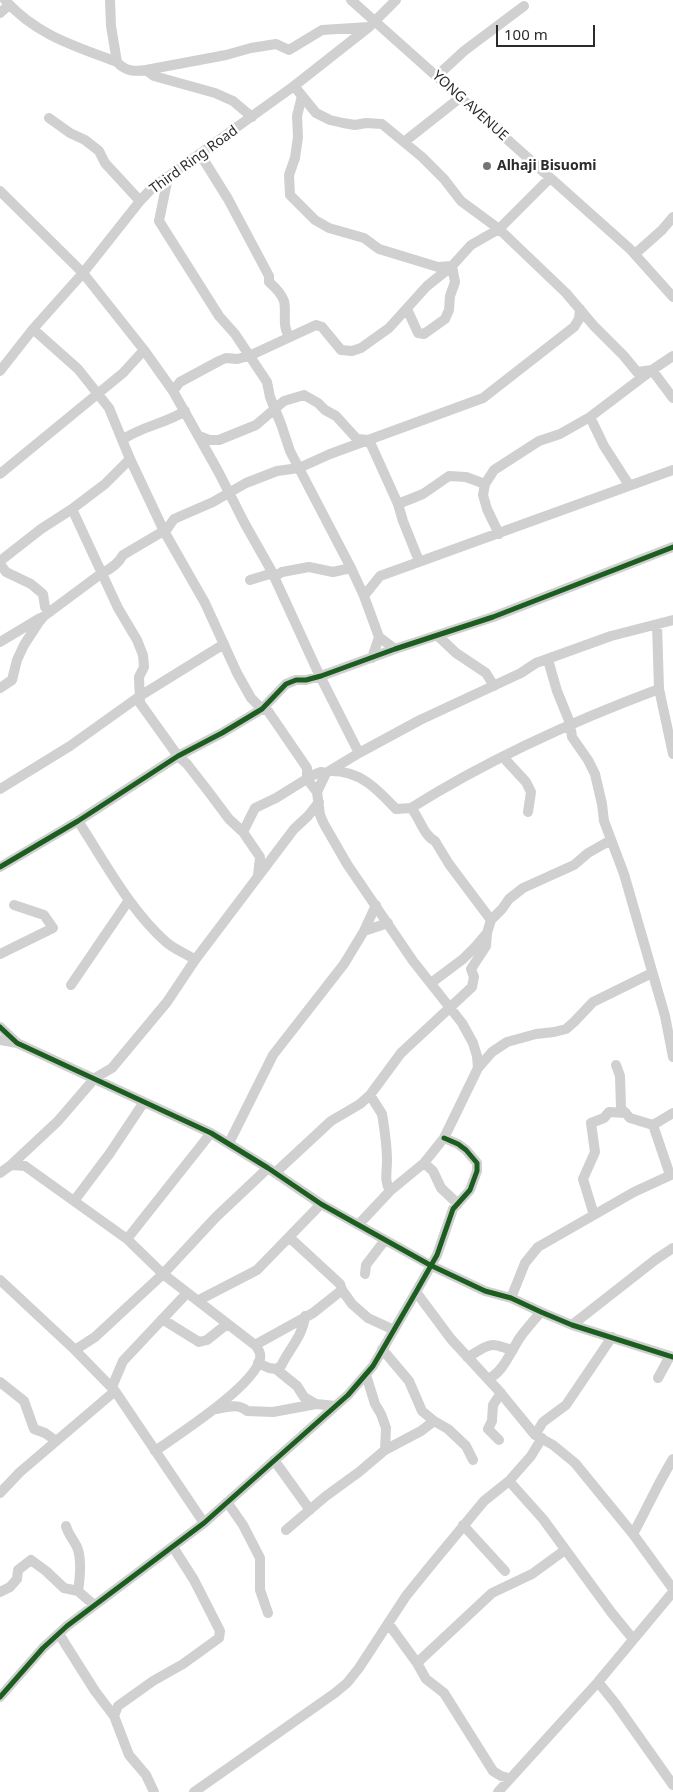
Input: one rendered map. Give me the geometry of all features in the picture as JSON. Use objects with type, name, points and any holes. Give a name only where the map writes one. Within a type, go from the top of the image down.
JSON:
[{"type":"street","points":[[110,0],[111,26],[117,62]]},
{"type":"street","name":"YONG AVENUE","points":[[351,0],[372,24],[437,76],[635,254],[673,297]]},
{"type":"street","name":"Third Ring Road","points":[[0,371],[152,188],[294,86],[372,24],[396,0]]},
{"type":"street","points":[[0,12],[7,2],[36,28],[53,37],[117,62],[122,68],[129,70],[146,70],[276,44],[289,50],[322,30],[372,24]]},
{"type":"street","points":[[437,76],[464,51],[524,6]]},
{"type":"street","points":[[146,70],[154,76],[215,93],[233,101],[252,117]]},
{"type":"street","points":[[294,86],[316,113],[330,120],[356,125],[366,123],[382,124],[422,157],[444,179],[461,201],[499,229],[566,293],[637,372],[652,370]]},
{"type":"street","points":[[302,96],[297,116],[298,137],[295,158],[289,176],[290,195],[315,220],[329,228],[364,238],[379,249],[438,267],[452,266]]},
{"type":"street","points":[[404,142],[461,97]]},
{"type":"street","points":[[49,118],[99,151],[105,163],[140,201]]},
{"type":"street","points":[[200,154],[240,221],[268,276],[269,282],[278,290],[284,303],[286,332],[290,336]]},
{"type":"street","points":[[168,177],[159,220],[219,316],[235,334],[267,382],[274,409],[290,452],[351,568],[364,596],[379,637],[395,649]]},
{"type":"street","points":[[173,391],[180,382],[226,358],[237,359],[249,356],[316,325],[341,350],[352,352],[389,328],[427,286],[452,266],[471,245],[499,229],[550,178]]},
{"type":"street","points":[[0,191],[83,273],[144,350],[173,391],[274,575],[317,670],[322,676],[359,753]]},
{"type":"street","points":[[635,254],[662,230],[673,217]]},
{"type":"street","points":[[407,309],[418,333],[424,334],[445,320],[455,282],[452,266]]},
{"type":"street","points":[[0,642],[47,614],[102,573],[110,570],[120,561],[123,555],[164,532],[174,519],[213,502],[228,492],[277,471],[299,468],[483,398],[574,327],[579,319],[580,309]]},
{"type":"street","points":[[574,327],[582,325],[594,326]]},
{"type":"street","points":[[33,329],[78,369],[109,408],[164,532],[205,603],[237,673],[251,698],[262,709],[268,711],[307,768],[307,779],[318,797],[324,824],[347,864],[412,961],[462,1023],[473,1043],[478,1068]]},
{"type":"street","points":[[0,474],[123,373],[144,350]]},
{"type":"street","points":[[498,534],[483,496],[485,484],[494,470],[539,441],[560,434],[590,417],[673,356]]},
{"type":"street","points":[[652,370],[673,398]]},
{"type":"street","points":[[199,436],[209,440],[219,440],[256,425],[284,401],[304,395],[318,402],[325,410],[336,416],[357,439],[369,440]]},
{"type":"street","points":[[122,440],[136,431],[175,418],[185,411]]},
{"type":"street","points":[[590,417],[604,446],[629,485]]},
{"type":"street","points":[[369,440],[398,504],[419,562]]},
{"type":"street","points":[[47,614],[43,594],[31,584],[6,572],[0,563],[41,529],[105,484],[130,459]]},
{"type":"street","points":[[364,596],[380,576],[673,470]]},
{"type":"street","points":[[398,504],[423,494],[449,476],[466,478],[485,484]]},
{"type":"street","points":[[72,509],[118,608],[137,640],[143,655],[144,667],[139,677],[140,703],[178,756],[187,764],[229,820],[242,832],[260,857],[258,876]]},
{"type":"street","points":[[0,867],[78,821],[178,756],[262,709],[286,684],[296,680],[306,680],[322,676],[395,649],[493,617],[673,547]]},
{"type":"street","points":[[250,580],[310,567],[333,572],[351,568]]},
{"type":"street","points":[[0,688],[12,680],[17,660],[24,645],[47,614]]},
{"type":"street","points":[[0,1173],[11,1166],[58,1121],[96,1078],[112,1068],[167,1002],[195,960],[273,856],[294,829],[308,816],[329,772],[359,753],[420,720],[521,673],[536,663],[611,636],[673,620]]},
{"type":"street","points":[[657,625],[659,689],[669,712],[673,754]]},
{"type":"street","points":[[438,636],[456,653],[486,673],[494,686]]},
{"type":"street","points":[[372,658],[379,637]]},
{"type":"street","points":[[0,789],[70,746],[140,696],[224,644]]},
{"type":"street","points":[[548,660],[557,691],[571,725],[572,737],[595,774],[604,821],[627,883],[666,1021],[673,1057]]},
{"type":"street","points":[[242,832],[255,808],[312,775],[321,772],[346,771],[375,786],[396,809],[411,808],[468,774],[503,757],[618,704],[659,689]]},
{"type":"street","points":[[503,757],[526,782],[531,792],[528,812]]},
{"type":"street","points":[[411,808],[449,864],[492,920]]},
{"type":"street","points":[[78,821],[129,900],[142,916],[167,943],[195,960]]},
{"type":"street","points":[[77,1351],[78,1348],[95,1337],[163,1274],[216,1217],[331,1121],[353,1109],[370,1096],[401,1053],[472,987],[474,977],[471,969],[486,946],[487,933],[492,920],[509,899],[523,888],[574,865],[588,853],[611,840]]},
{"type":"street","points":[[260,857],[273,856]]},
{"type":"street","points":[[71,985],[129,900]]},
{"type":"street","points":[[0,954],[53,928],[44,915],[14,905]]},
{"type":"street","points":[[229,1143],[273,1055],[344,964],[364,931],[376,905]]},
{"type":"street","points":[[364,931],[388,923]]},
{"type":"street","points":[[432,984],[463,958],[487,933]]},
{"type":"street","points":[[359,1224],[390,1191],[424,1163],[444,1138],[478,1068],[492,1052],[507,1042],[566,1028],[593,1002],[652,973]]},
{"type":"street","points":[[0,1027],[17,1043]]},
{"type":"street","points":[[0,1040],[17,1043],[211,1133],[272,1170],[321,1204],[430,1265],[485,1291],[511,1298],[572,1325],[671,1357],[658,1378]]},
{"type":"street","points":[[616,1065],[620,1076],[621,1108],[630,1118],[653,1125],[673,1113]]},
{"type":"street","points":[[370,1096],[382,1114],[387,1160],[386,1185],[390,1191]]},
{"type":"street","points":[[74,1201],[110,1154],[144,1102]]},
{"type":"street","points":[[594,1215],[583,1179],[595,1152],[591,1123],[604,1118],[609,1112],[626,1113]]},
{"type":"street","points":[[511,1298],[525,1263],[538,1247],[634,1192],[672,1174],[653,1125]]},
{"type":"street","points":[[127,1239],[211,1133]]},
{"type":"street","points":[[1,1692],[59,1634],[94,1605],[204,1524],[336,1406],[366,1375],[416,1292],[436,1255],[453,1210],[470,1190],[477,1171],[477,1163],[466,1150],[444,1138]]},
{"type":"street","points":[[424,1163],[433,1171],[441,1188],[458,1204]]},
{"type":"street","points":[[11,1166],[25,1166],[127,1239],[163,1274],[256,1345],[260,1352],[254,1371],[230,1396],[155,1451]]},
{"type":"street","points":[[198,1300],[257,1270],[321,1204]]},
{"type":"street","points":[[289,1237],[340,1284],[352,1304],[368,1318],[394,1330]]},
{"type":"street","points":[[365,1274],[366,1265],[385,1240]]},
{"type":"street","points":[[572,1325],[673,1248]]},
{"type":"street","points":[[0,1280],[77,1351],[114,1389],[204,1524]]},
{"type":"street","points":[[256,1345],[313,1313],[342,1290]]},
{"type":"street","points":[[416,1292],[451,1339],[539,1437],[553,1445],[575,1463],[633,1534],[673,1590],[598,1682],[498,1792]]},
{"type":"street","points":[[0,1494],[20,1472],[114,1389],[123,1361],[187,1293]]},
{"type":"street","points":[[488,1379],[493,1377],[513,1350],[520,1336],[541,1312]]},
{"type":"street","points":[[276,1369],[281,1366],[300,1336],[306,1316]]},
{"type":"street","points":[[162,1319],[198,1342],[208,1340],[227,1324]]},
{"type":"street","points":[[194,1792],[347,1683],[411,1590],[463,1525],[484,1501],[509,1481],[531,1456],[543,1422],[566,1405],[612,1337]]},
{"type":"street","points":[[467,1357],[493,1345],[513,1350]]},
{"type":"street","points":[[382,1349],[409,1380],[422,1411],[448,1429],[466,1446],[473,1460]]},
{"type":"street","points":[[258,1363],[276,1369],[297,1386],[304,1397],[316,1404]]},
{"type":"street","points":[[366,1375],[375,1404],[386,1428],[385,1450]]},
{"type":"street","points":[[0,1382],[24,1401],[34,1428],[56,1441]]},
{"type":"street","points":[[499,1440],[488,1429],[492,1421],[493,1405],[501,1394]]},
{"type":"street","points":[[211,1410],[230,1406],[243,1408],[247,1411],[273,1412],[316,1404],[336,1406]]},
{"type":"street","points":[[286,1530],[385,1450],[421,1431],[434,1421]]},
{"type":"street","points":[[633,1534],[673,1459]]},
{"type":"street","points":[[274,1460],[310,1510]]},
{"type":"street","points":[[509,1481],[543,1519],[633,1639]]},
{"type":"street","points":[[228,1502],[243,1525],[260,1558],[260,1590],[268,1612]]},
{"type":"street","points":[[463,1525],[505,1571]]},
{"type":"street","points":[[66,1526],[77,1548],[80,1575],[78,1590]]},
{"type":"street","points":[[114,1716],[118,1706],[153,1680],[183,1664],[219,1638],[218,1624],[194,1580],[172,1547]]},
{"type":"street","points":[[418,1663],[492,1593],[532,1574],[566,1550]]},
{"type":"street","points":[[0,1592],[10,1588],[17,1579],[18,1570],[30,1560],[46,1571],[64,1588],[78,1590],[94,1605]]},
{"type":"street","points":[[388,1623],[418,1663],[426,1679],[444,1693],[493,1771],[509,1778]]},
{"type":"street","points":[[59,1634],[95,1691],[114,1716],[129,1755],[146,1775],[154,1792]]},
{"type":"street","points":[[598,1682],[673,1785]]},
{"type":"cycle path","points":[[0,867],[78,821],[178,756],[262,709],[286,684],[296,680],[306,680],[321,676],[395,649],[493,617],[673,547]]},
{"type":"cycle path","points":[[0,1027],[17,1043],[211,1133],[268,1168],[321,1204],[430,1265],[485,1291],[511,1298],[572,1325],[673,1357]]},
{"type":"cycle path","points":[[0,1697],[43,1648],[67,1626],[204,1523],[348,1395],[373,1366],[437,1255],[453,1209],[470,1190],[477,1171],[477,1163],[466,1150],[444,1138]]},
{"type":"place","name":"Alhaji Bisuomi","points":[[487,166]]}]
